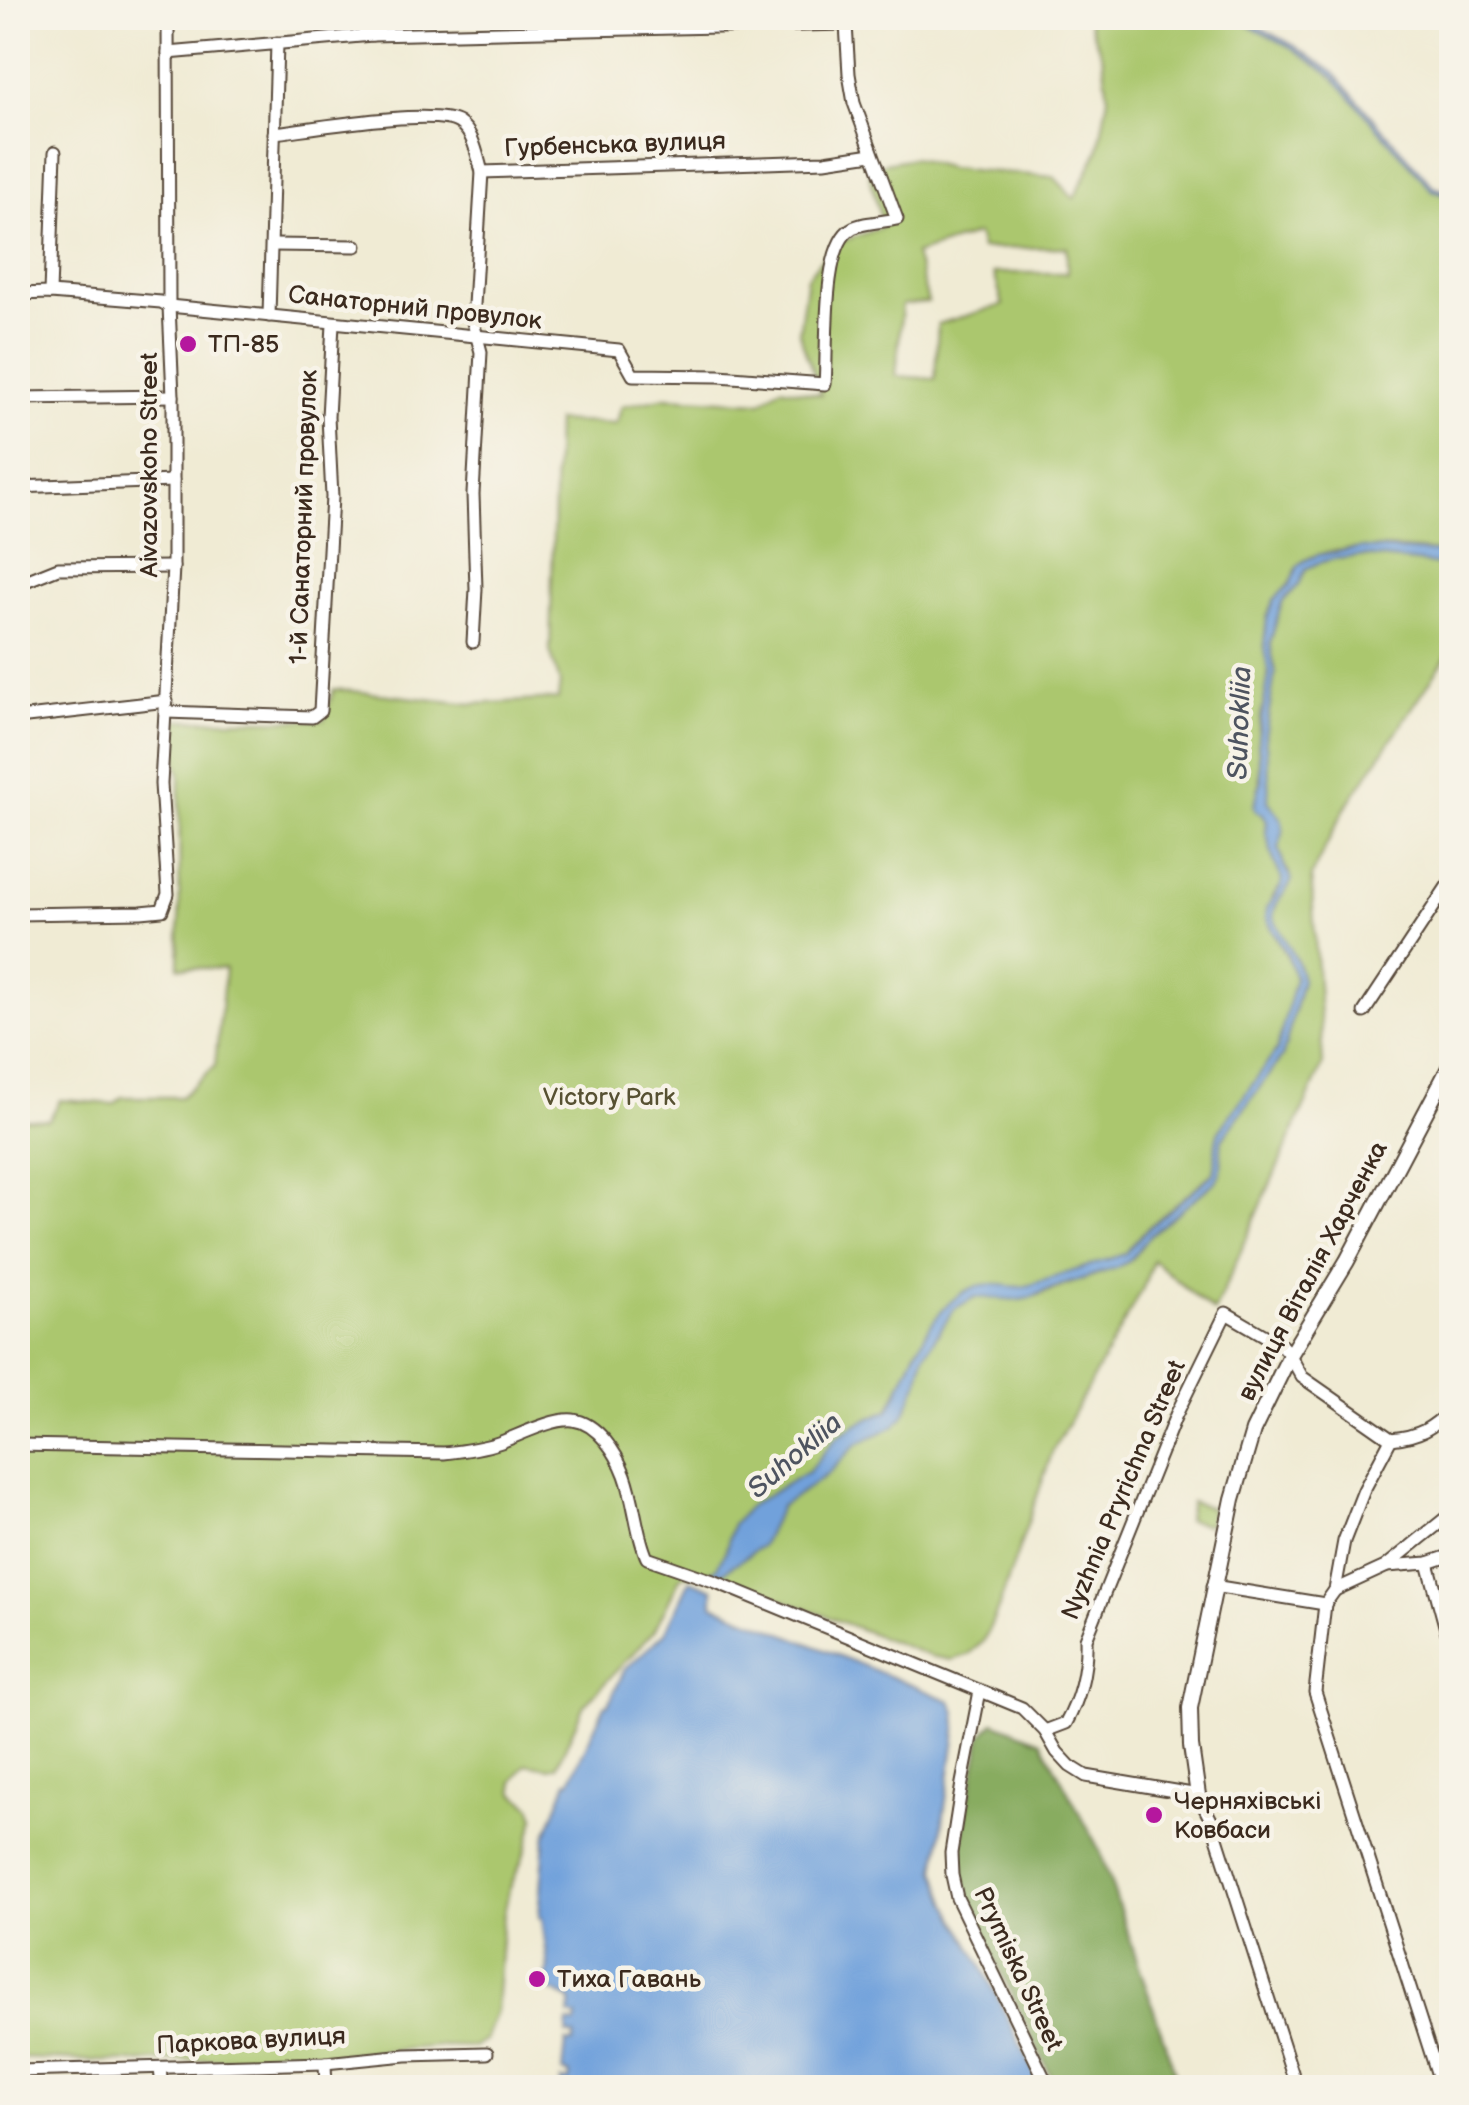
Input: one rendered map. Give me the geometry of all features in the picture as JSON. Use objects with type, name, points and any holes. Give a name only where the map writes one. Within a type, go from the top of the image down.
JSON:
[{"type":"street","name":"Aivazovskoho Street","points":[[18,914],[162,910],[168,894],[161,784],[173,567],[168,18]]},
{"type":"street","points":[[372,18],[372,35]]},
{"type":"street","points":[[168,53],[372,35],[845,21],[854,102],[872,154]]},
{"type":"street","name":"Санаторний провулок","points":[[269,316],[277,44]]},
{"type":"street","name":"Гурбенська вулиця","points":[[274,133],[370,122],[452,119],[464,126],[472,139],[482,172],[826,161],[872,154]]},
{"type":"street","points":[[50,293],[56,152]]},
{"type":"street","name":"Санаторний провулок","points":[[18,294],[161,302],[333,324],[620,350],[632,375],[719,376],[825,384],[829,274],[840,240],[851,229],[898,219],[872,154]]},
{"type":"street","points":[[473,642],[473,494],[480,352],[473,322],[482,172]]},
{"type":"street","points":[[272,245],[356,246]]},
{"type":"street","name":"1-й Санаторний провулок","points":[[167,706],[312,718],[320,711],[332,498],[328,418],[333,324]]},
{"type":"street","points":[[18,398],[173,396]]},
{"type":"street","points":[[18,487],[173,481]]},
{"type":"street","points":[[18,584],[58,568],[173,567]]},
{"type":"street","points":[[18,718],[167,706]]},
{"type":"street","points":[[1364,1012],[1452,879]]},
{"type":"street","name":"вулиця Віталія Харченка","points":[[1296,2088],[1212,1822],[1198,1795],[1190,1708],[1233,1499],[1253,1430],[1290,1355],[1347,1261],[1452,1062]]},
{"type":"street","name":"Nyzhnia Pryrichna Street","points":[[1045,1731],[1066,1724],[1074,1708],[1086,1663],[1086,1639],[1176,1415],[1226,1313],[1281,1345],[1290,1355]]},
{"type":"street","points":[[1290,1355],[1302,1377],[1391,1439],[1412,1436],[1432,1427],[1452,1408]]},
{"type":"street","points":[[18,1445],[444,1453],[481,1448],[572,1420],[601,1436],[614,1452],[632,1495],[648,1558],[716,1582],[1022,1708],[1045,1731],[1070,1766],[1086,1776],[1198,1795]]},
{"type":"street","points":[[1391,1439],[1364,1490],[1344,1542],[1334,1590],[1325,1604],[1315,1692],[1442,2088]]},
{"type":"street","points":[[1334,1590],[1386,1566],[1452,1514]]},
{"type":"street","points":[[1386,1566],[1428,1563],[1452,1555]]},
{"type":"street","points":[[1428,1563],[1452,1650]]},
{"type":"street","points":[[1214,1586],[1325,1604]]},
{"type":"street","name":"Prymiska Street","points":[[980,1691],[956,1815],[952,1874],[963,1910],[1049,2088]]},
{"type":"street","name":"Паркова вулиця","points":[[18,2071],[325,2064],[406,2055],[487,2053]]},
{"type":"street","points":[[325,2064],[326,2088]]},
{"type":"street","points":[[160,2068],[162,2088]]},
{"type":"green space","name":"Victory Park","points":[[1087,18],[1241,18],[1332,76],[1432,190],[1451,197],[1451,555],[1373,548],[1312,557],[1298,566],[1269,610],[1268,677],[1259,730],[1259,780],[1254,806],[1267,821],[1274,861],[1283,879],[1266,918],[1295,978],[1277,1050],[1219,1131],[1214,1172],[1144,1231],[1125,1254],[1039,1284],[1011,1288],[996,1284],[963,1292],[917,1349],[889,1410],[836,1438],[809,1471],[751,1505],[733,1524],[716,1570],[681,1576],[654,1631],[584,1705],[557,1766],[526,1764],[513,1782],[514,1793],[531,1806],[535,1817],[509,1890],[502,1922],[496,2011],[485,2040],[474,2047],[320,2056],[125,2062],[18,2058],[18,1119],[49,1120],[60,1100],[114,1104],[122,1097],[181,1097],[215,1066],[225,969],[179,967],[180,774],[170,743],[174,720],[324,720],[334,689],[472,704],[558,699],[560,682],[550,651],[556,421],[616,424],[622,406],[666,397],[761,402],[781,387],[821,395],[799,333],[807,277],[834,244],[883,227],[869,174],[885,163],[913,158],[949,168],[1054,177],[1074,198],[1098,151],[1108,97],[1103,58]],"holes":[[[977,234],[981,249],[1067,247],[1067,273],[994,273],[1003,305],[938,324],[935,379],[896,376],[902,305],[928,302],[915,254]]]},
{"type":"green space","points":[[1365,556],[1451,566],[1451,650],[1344,810],[1311,876],[1323,1064],[1214,1312],[1153,1260],[1143,1288],[1053,1450],[998,1609],[983,1642],[967,1655],[951,1660],[930,1656],[719,1575],[761,1546],[781,1506],[828,1474],[857,1444],[894,1426],[918,1383],[924,1355],[954,1309],[975,1297],[1030,1298],[1130,1261],[1149,1236],[1216,1181],[1221,1171],[1222,1139],[1283,1055],[1302,980],[1273,917],[1278,899],[1289,886],[1289,872],[1279,848],[1283,828],[1267,792],[1265,736],[1275,673],[1270,643],[1282,602],[1298,585],[1305,570],[1333,559]]},
{"type":"green space","points":[[1191,1502],[1212,1508],[1208,1525],[1187,1520]]},
{"type":"green space","points":[[994,1722],[1041,1741],[1100,1851],[1180,2087],[1056,2087],[974,1915],[959,1862],[982,1735]]},
{"type":"water","points":[[1241,18],[1295,46],[1334,73],[1434,187],[1451,193],[1451,197],[1432,190],[1332,76]]},
{"type":"water","points":[[1363,548],[1446,553],[1451,555],[1451,566],[1365,556],[1333,559],[1306,569],[1298,586],[1282,602],[1270,643],[1275,673],[1265,736],[1268,801],[1281,818],[1279,848],[1292,880],[1273,917],[1297,961],[1302,980],[1283,1055],[1222,1139],[1221,1171],[1216,1181],[1149,1236],[1129,1261],[1115,1268],[1030,1298],[975,1297],[954,1309],[924,1355],[918,1383],[903,1417],[894,1426],[857,1444],[828,1474],[781,1506],[761,1546],[719,1575],[710,1572],[716,1569],[726,1550],[733,1524],[751,1505],[809,1471],[836,1438],[889,1410],[923,1338],[961,1294],[984,1285],[1024,1287],[1125,1254],[1144,1232],[1214,1173],[1219,1131],[1277,1050],[1295,978],[1288,956],[1266,918],[1282,879],[1266,832],[1267,821],[1254,806],[1261,781],[1258,737],[1269,674],[1264,643],[1267,618],[1273,601],[1290,584],[1304,561],[1317,555]]},
{"type":"water","points":[[690,1580],[713,1589],[713,1605],[951,1701],[957,1724],[936,1870],[948,1904],[1041,2087],[561,2087],[561,2080],[569,2081],[570,2074],[563,2072],[566,2042],[573,2043],[575,2036],[567,2034],[568,2023],[576,2024],[577,2017],[569,2015],[571,2000],[544,1987],[548,1965],[539,1917],[545,1838],[567,1781],[625,1669],[665,1633]]},
{"type":"place","name":"ТП-85","points":[[188,344]]},
{"type":"place","name":"Черняхівські Ковбаси","points":[[1154,1815]]},
{"type":"place","name":"Тиха Гавань","points":[[537,1979]]},
{"type":"water label","name":"Suhokliia","points":[[1240,723]]},
{"type":"water label","name":"Suhokliia","points":[[795,1456]]}]
